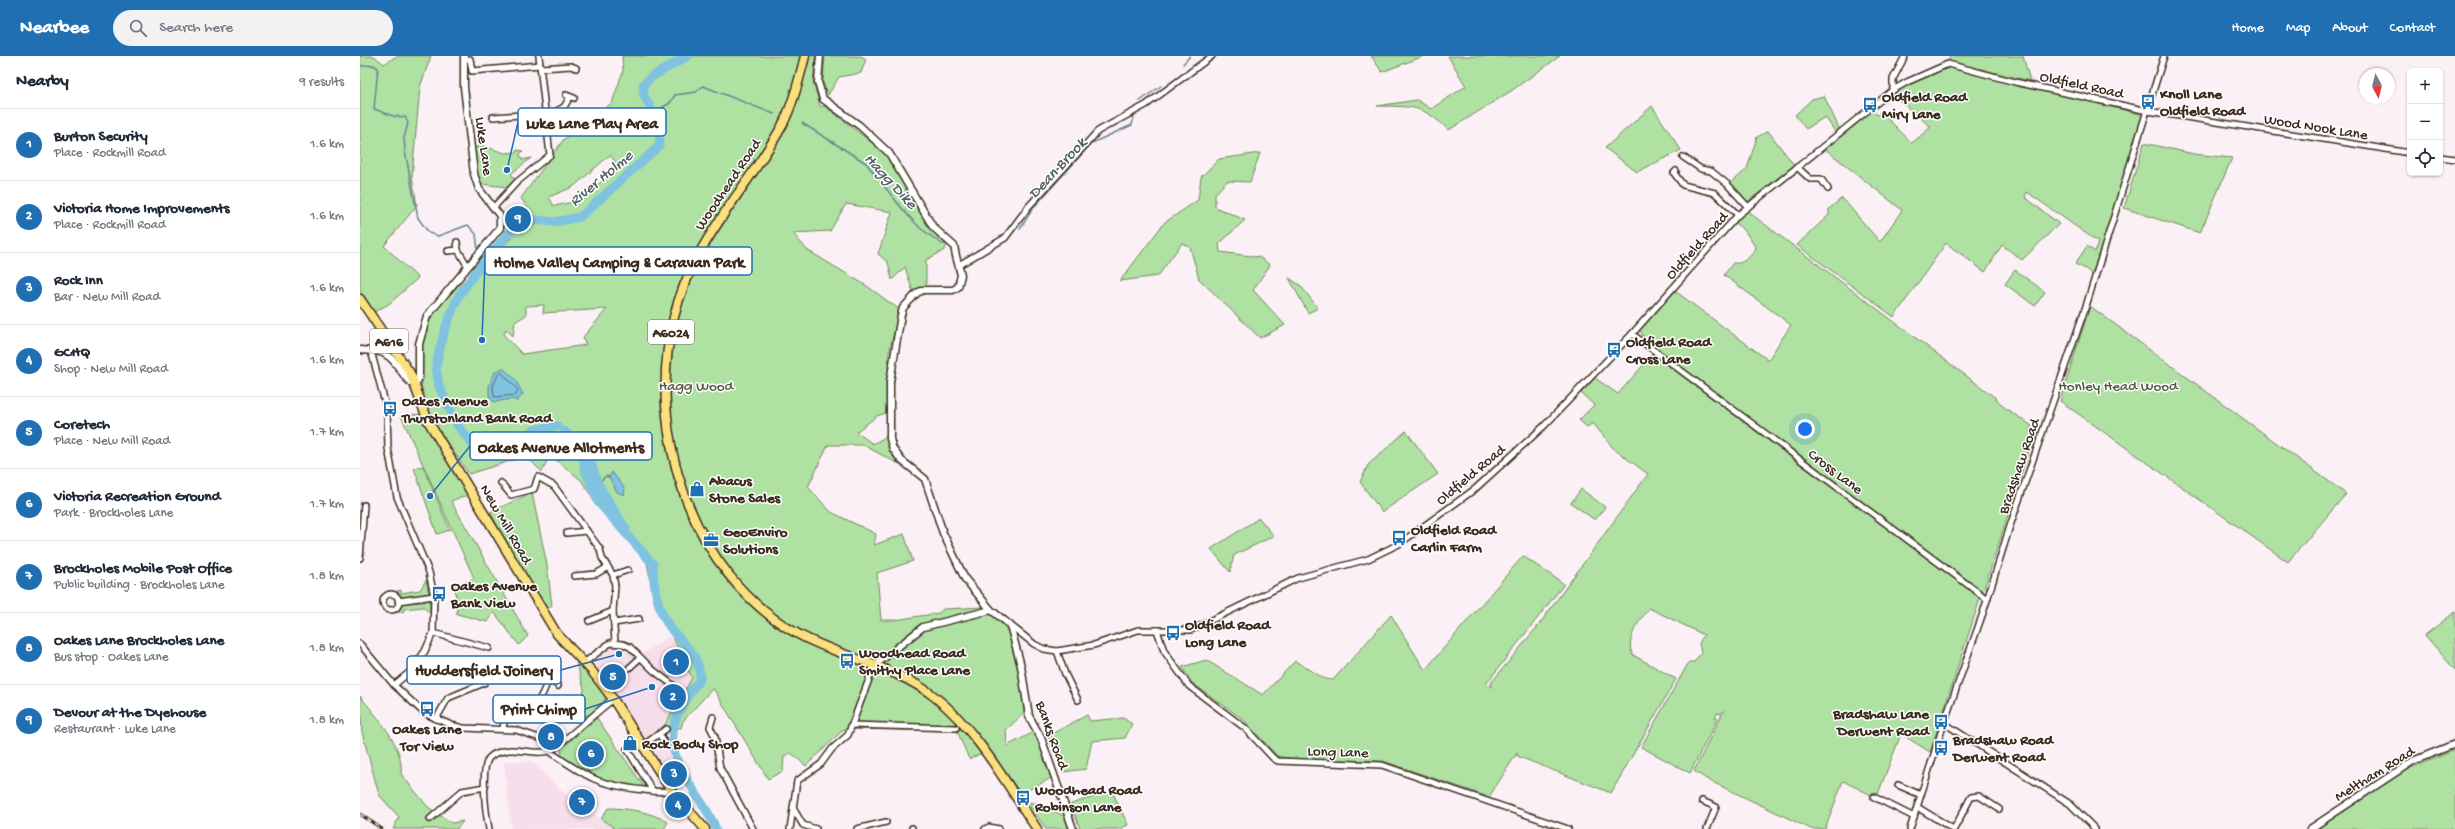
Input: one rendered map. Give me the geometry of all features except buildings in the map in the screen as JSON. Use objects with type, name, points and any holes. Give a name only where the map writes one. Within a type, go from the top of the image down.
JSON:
[{"type":"main road","name":"Woodhead Road","points":[[805,56],[791,106],[782,126],[705,241],[674,315],[667,348],[667,402],[670,434],[679,479],[696,522],[729,575],[766,612],[796,633],[836,653],[874,666],[935,697],[960,722],[986,753],[1037,829]]},
{"type":"main road","name":"New Mill Road","points":[[360,299],[408,369],[416,385],[428,421],[481,505],[512,561],[557,634],[584,663],[613,699],[671,790],[705,829]]},
{"type":"street","points":[[494,207],[517,182],[550,155],[539,56]]},
{"type":"street","points":[[820,56],[818,82],[822,99],[860,126],[889,153],[934,227],[954,246],[961,275],[958,287],[947,291],[923,290],[916,293],[903,308],[890,382],[890,439],[893,450],[901,460],[926,479],[943,533],[959,570],[991,610],[1010,625]]},
{"type":"street","points":[[959,265],[1005,238],[1029,206],[1098,131],[1146,105],[1212,56]]},
{"type":"street","points":[[1893,90],[1893,79],[1905,56]]},
{"type":"street","name":"Bradshaw Road","points":[[1910,829],[2009,529],[2089,297],[2164,56]]},
{"type":"street","points":[[464,57],[470,59],[472,71],[571,66],[576,68]]},
{"type":"street","name":"Luke Lane","points":[[464,57],[464,87],[471,163],[479,189],[500,216],[500,228],[467,265]]},
{"type":"street","name":"Oldfield Road","points":[[1010,625],[1034,644],[1044,649],[1057,652],[1094,645],[1138,630],[1191,630],[1298,578],[1368,559],[1399,544],[1475,489],[1544,426],[1632,334],[1738,215],[1893,90],[1907,82],[1948,64],[2015,82],[2148,111]]},
{"type":"street","points":[[493,117],[546,114],[559,111],[570,97]]},
{"type":"street","name":"Wood Nook Lane","points":[[2148,111],[2339,143],[2407,153]]},
{"type":"street","name":"Oldfield Road","points":[[1683,157],[1701,169],[1711,171],[1727,184],[1748,207]]},
{"type":"street","points":[[2443,157],[2455,159]]},
{"type":"street","points":[[1797,167],[1810,179],[1821,179],[1828,189]]},
{"type":"street","name":"Oldfield Road","points":[[1676,171],[1674,173],[1683,185],[1715,193],[1738,215]]},
{"type":"street","points":[[360,350],[384,353],[395,361],[409,382],[416,385],[419,378],[417,356],[423,324],[427,316],[467,265],[458,250],[457,242]]},
{"type":"street","points":[[448,250],[458,250]]},
{"type":"street","name":"Cross Lane","points":[[1632,334],[1987,599]]},
{"type":"street","points":[[371,351],[386,410],[388,448],[397,497],[428,572],[434,596],[432,634],[426,651],[411,671],[394,685]]},
{"type":"street","points":[[501,483],[511,495],[534,489],[538,477],[554,486],[600,549],[613,575],[615,586],[613,611],[615,642]]},
{"type":"street","points":[[360,558],[364,505]]},
{"type":"street","points":[[567,533],[587,531]]},
{"type":"street","points":[[574,576],[596,574],[608,567]]},
{"type":"street","points":[[613,575],[628,570]]},
{"type":"street","points":[[398,601],[434,596]]},
{"type":"street","points":[[790,829],[797,782],[821,764],[832,749],[848,735],[874,666],[923,627],[991,610]]},
{"type":"street","points":[[589,621],[613,611]]},
{"type":"street","points":[[614,623],[639,619]]},
{"type":"street","name":"Banks Road","points":[[1010,625],[1021,666],[1029,716],[1042,738],[1073,829]]},
{"type":"street","name":"Long Lane","points":[[1157,630],[1164,651],[1189,686],[1245,728],[1273,758],[1278,760],[1382,765],[1568,829]]},
{"type":"street","points":[[432,634],[488,648]]},
{"type":"street","points":[[584,663],[604,646],[615,642],[630,647],[640,658],[674,686]]},
{"type":"street","points":[[360,644],[394,685],[424,713],[436,719],[463,728],[503,728],[531,734],[556,747]]},
{"type":"street","points":[[1057,652],[1065,674],[1078,700]]},
{"type":"street","points":[[629,668],[640,658]]},
{"type":"street","points":[[542,672],[558,686]]},
{"type":"street","points":[[503,728],[506,713],[532,707],[538,703],[549,678]]},
{"type":"street","points":[[436,719],[448,698],[484,683]]},
{"type":"street","points":[[489,829],[485,787],[487,761],[491,756],[509,750],[541,753],[549,751],[556,747],[613,699]]},
{"type":"street","points":[[713,717],[707,727],[715,737],[720,768],[753,829]]},
{"type":"street","points":[[1944,723],[2070,804],[2095,829]]},
{"type":"street","points":[[851,725],[956,728]]},
{"type":"street","points":[[642,746],[666,729]]},
{"type":"street","points":[[658,734],[664,742]]},
{"type":"street","name":"Meltham Road","points":[[2310,829],[2413,761],[2455,744]]},
{"type":"street","points":[[627,749],[653,791]]},
{"type":"street","points":[[549,751],[598,782],[615,787],[653,791],[671,790]]},
{"type":"street","points":[[1898,785],[1921,795]]},
{"type":"street","points":[[430,819],[462,791],[485,787]]},
{"type":"street","points":[[1917,807],[1953,829],[1971,796],[1979,796],[1999,809]]},
{"type":"street","points":[[1874,797],[1914,817]]},
{"type":"street","points":[[1702,801],[1716,807],[1707,829]]},
{"type":"street","points":[[793,808],[802,825],[816,829]]},
{"type":"street","points":[[857,829],[886,822]]},
{"type":"street","points":[[985,829],[989,827],[999,829]]},
{"type":"shaded area","points":[[670,636],[692,678],[664,726],[674,761],[659,766],[643,736],[595,666],[595,658],[611,647],[620,646],[634,657],[642,654]]},
{"type":"shaded area","points":[[531,761],[573,802],[614,827],[613,829],[511,829],[504,762]]},
{"type":"green space","points":[[360,56],[374,56],[384,64],[397,56],[431,56],[420,87],[412,176],[417,205],[384,246],[418,278],[389,304],[374,312],[360,291]]},
{"type":"green space","name":"Hagg Wood","points":[[622,56],[816,56],[813,81],[820,106],[826,107],[889,156],[930,228],[946,243],[943,244],[948,245],[943,251],[926,260],[926,288],[913,292],[905,267],[892,280],[888,262],[878,254],[892,212],[846,204],[830,231],[793,233],[807,250],[867,286],[900,310],[889,352],[886,413],[877,416],[856,432],[873,444],[887,436],[897,463],[863,445],[828,445],[808,487],[831,512],[876,534],[874,545],[904,534],[913,561],[877,573],[881,620],[895,620],[939,613],[943,609],[984,607],[999,620],[1011,638],[1018,659],[1024,713],[1006,730],[1007,746],[1034,732],[1039,740],[1051,778],[1021,794],[992,753],[982,753],[969,759],[957,731],[844,729],[806,766],[791,753],[784,756],[783,771],[768,779],[713,688],[683,721],[681,728],[664,726],[692,678],[654,598],[647,563],[597,504],[581,480],[550,455],[542,472],[526,456],[469,474],[431,419],[422,394],[421,353],[426,326],[445,298],[521,229],[537,224],[521,198],[564,139],[612,103],[623,71]],"holes":[[[610,155],[619,167],[578,201],[554,206],[549,197],[573,187]],[[544,305],[543,313],[607,309],[583,337],[586,345],[522,354],[504,335],[506,329],[513,336],[515,322],[526,315],[526,306]]]},
{"type":"green space","points":[[825,56],[861,56],[866,59],[861,73],[839,77],[828,95],[823,82]]},
{"type":"green space","points":[[1371,56],[1424,56],[1382,72]]},
{"type":"green space","points":[[1448,56],[1560,56],[1511,91],[1449,130],[1431,115],[1423,111],[1409,107],[1377,106],[1417,100],[1431,109],[1466,86]]},
{"type":"green space","points":[[1950,56],[2023,56],[2030,81],[1952,62],[1949,60]]},
{"type":"green space","points":[[1945,66],[2140,114],[2143,117],[2093,276],[2086,269],[2075,264],[2087,246],[2095,252],[2098,242],[2027,192],[2025,197],[2059,224],[2022,260],[2002,245],[1985,272],[1946,243],[1894,317],[1797,245],[1829,215],[1829,209],[1842,198],[1880,242],[1902,210],[1825,149],[1873,110],[1877,115],[1881,112],[1912,143],[1931,127],[1893,95],[1906,86]]},
{"type":"green space","points":[[1824,96],[1839,128],[1836,133],[1825,117],[1806,129],[1795,115],[1812,99]]},
{"type":"green space","points":[[1652,106],[1681,150],[1637,172],[1605,148]]},
{"type":"green space","points":[[1768,131],[1794,165],[1746,203],[1730,184],[1747,169],[1757,137]]},
{"type":"green space","points":[[2144,143],[2194,154],[2232,158],[2200,233],[2124,208]]},
{"type":"green space","points":[[483,146],[505,153],[517,152],[517,150],[523,151],[520,154],[522,160],[531,158],[511,174],[515,180],[508,187],[480,184],[475,169],[473,151],[476,147]]},
{"type":"green space","points":[[1260,153],[1250,182],[1227,181],[1215,194],[1215,207],[1245,220],[1219,244],[1220,252],[1259,257],[1270,265],[1253,290],[1285,325],[1260,338],[1199,279],[1190,247],[1182,243],[1158,276],[1120,281],[1164,223],[1198,200],[1201,177],[1219,159]]},
{"type":"green space","points":[[1747,211],[1997,399],[2003,406],[2032,426],[2029,432],[2034,435],[1983,592],[1646,342],[1640,330],[1675,291],[1768,360],[1791,325],[1724,275],[1733,263],[1743,262],[1756,248],[1745,231],[1735,223]]},
{"type":"green space","points":[[2015,270],[2045,292],[2035,306],[2005,284]]},
{"type":"green space","points":[[1289,278],[1300,285],[1318,308],[1308,313]]},
{"type":"green space","name":"Honley Head Wood","points":[[2090,306],[2346,494],[2288,562],[2060,401]]},
{"type":"green space","points":[[1653,354],[1978,596],[1979,602],[1930,752],[1901,734],[1878,794],[1873,792],[1871,795],[1843,781],[1825,829],[1811,829],[1708,780],[1694,771],[1724,710],[1720,714],[1717,713],[1715,717],[1718,718],[1690,773],[1641,747],[1689,662],[1694,662],[1701,653],[1699,643],[1704,635],[1649,608],[1634,630],[1630,643],[1633,655],[1676,679],[1611,793],[1517,756],[1517,753],[1489,797],[1383,761],[1306,761],[1277,756],[1243,719],[1192,683],[1182,667],[1206,660],[1263,695],[1295,661],[1325,679],[1333,680],[1391,615],[1425,670],[1523,556],[1564,584],[1486,684],[1491,687],[1491,683],[1538,626],[1648,474],[1614,449],[1593,423],[1587,427],[1579,420],[1594,405],[1581,393],[1595,378],[1618,394]]},
{"type":"green space","points":[[421,414],[470,494],[451,501],[528,636],[519,645],[494,612],[488,622],[457,614],[455,584],[466,582],[474,578],[401,416]]},
{"type":"green space","points":[[1406,431],[1438,474],[1382,512],[1360,482],[1368,465]]},
{"type":"green space","points":[[423,466],[450,530],[437,534],[414,468]]},
{"type":"green space","points":[[1581,489],[1605,507],[1595,520],[1571,503]]},
{"type":"green space","points":[[532,493],[547,565],[552,606],[547,609],[518,564],[490,512]]},
{"type":"green space","points":[[1259,518],[1274,536],[1234,555],[1230,572],[1211,549]]},
{"type":"green space","points":[[426,580],[429,595],[400,600],[397,595],[390,593],[401,590],[401,593],[420,590]]},
{"type":"green space","points":[[426,600],[430,600],[430,613],[423,607],[404,609],[403,612],[392,613],[400,603],[425,602]]},
{"type":"green space","points":[[2455,612],[2455,670],[2425,635]]},
{"type":"green space","points":[[576,661],[584,666],[606,693],[604,702],[590,715],[559,716],[537,710],[582,702],[584,689]]},
{"type":"green space","points":[[360,696],[381,722],[394,742],[401,763],[401,774],[428,807],[452,823],[463,821],[457,829],[393,829],[399,817],[379,795],[362,732]]},
{"type":"green space","points":[[1087,715],[1090,721],[1123,718],[1132,724],[1125,738],[1092,741],[1086,769],[1063,772],[1048,736]]},
{"type":"green space","points":[[597,718],[644,787],[615,784],[590,775],[589,771],[585,772],[562,756],[561,749]]},
{"type":"green space","points":[[2455,750],[2455,829],[2317,829],[2406,770]]},
{"type":"green space","points":[[1112,791],[1128,825],[1120,829],[1080,829],[1071,804]]},
{"type":"green space","points":[[1026,801],[1044,806],[1066,817],[1068,829],[1046,829]]},
{"type":"green space","points":[[608,808],[639,811],[668,822],[664,829],[613,829],[613,827],[601,819]]},
{"type":"water","points":[[503,368],[515,379],[523,394],[517,401],[512,399],[494,402],[489,396],[489,386],[495,372]]},
{"type":"water","points":[[612,472],[625,489],[624,495],[617,492],[609,477]]},
{"type":"waterway","name":"River Holme","points":[[557,426],[534,430],[501,454],[495,456],[484,453],[474,447],[456,423],[439,386],[436,368],[445,329],[458,297],[477,270],[513,228],[528,219],[554,222],[580,217],[659,146],[661,126],[644,96],[643,85],[651,77],[688,56]]},
{"type":"waterway","name":"Dean Brook","points":[[1183,64],[1190,56]]},
{"type":"waterway","points":[[360,66],[373,65],[378,68],[374,109],[393,116],[405,117],[408,123],[404,138],[405,151],[418,218],[429,233],[438,236],[468,225],[476,234],[478,251]]},
{"type":"waterway","name":"Hagg Dike","points":[[661,126],[658,110],[670,103],[675,95],[696,92],[703,86],[774,114]]},
{"type":"waterway","name":"Dean Brook","points":[[1140,101],[1161,86]]},
{"type":"waterway","name":"Dean Brook","points":[[1020,229],[1033,208],[1092,143],[1132,125],[1134,116]]},
{"type":"waterway","name":"Hagg Dike","points":[[802,123],[866,163],[904,211],[920,228],[942,244]]},
{"type":"waterway","name":"River Holme","points":[[477,270],[478,257]]},
{"type":"waterway","name":"River Holme","points":[[564,431],[575,440],[584,458],[584,467],[598,502],[653,564],[655,588],[661,612],[674,633],[690,650],[697,663],[700,680],[687,697],[677,716],[673,732],[673,748],[677,762],[716,829]]},
{"type":"waterway","name":"River Holme","points":[[469,438],[505,450]]},
{"type":"waterway","name":"River Holme","points":[[584,458],[590,460],[598,484],[626,529]]},
{"type":"waterway","points":[[598,483],[606,476],[609,477]]},
{"type":"railway","points":[[360,814],[382,829]]},
{"type":"place","name":"Knoll Lane Oldfield Road","points":[[2148,102]]},
{"type":"place","name":"Oldfield Road Miry Lane","points":[[1870,105]]},
{"type":"place","name":"Luke Lane Play Area","points":[[507,170]]},
{"type":"place","name":"Devour at the Dyehouse","points":[[518,219]]},
{"type":"place","name":"Holme Valley Camping & Caravan Park","points":[[482,340]]},
{"type":"place","name":"Oldfield Road Cross Lane","points":[[1614,350]]},
{"type":"place","name":"Oakes Avenue Thurstonland Bank Road","points":[[390,409]]},
{"type":"place","name":"Abacus Stone Sales","points":[[697,489]]},
{"type":"place","name":"Oakes Avenue Allotments","points":[[430,496]]},
{"type":"place","name":"Oldfield Road Carlin Farm","points":[[1399,538]]},
{"type":"place","name":"GeoEnviro Solutions","points":[[711,540]]},
{"type":"place","name":"Oakes Avenue Bank View","points":[[439,594]]},
{"type":"place","name":"Oldfield Road Long Lane","points":[[1173,633]]},
{"type":"place","name":"Huddersfield Joinery","points":[[619,654]]},
{"type":"place","name":"Woodhead Road Smithy Place Lane","points":[[847,661]]},
{"type":"place","name":"Burton Security","points":[[676,662]]},
{"type":"place","name":"Coretech","points":[[613,677]]},
{"type":"place","name":"Print Chimp","points":[[652,687]]},
{"type":"place","name":"Victoria Home Improvements","points":[[673,697]]},
{"type":"place","name":"Oakes Lane Tor View","points":[[427,709]]},
{"type":"place","name":"Bradshaw Lane Derwent Road","points":[[1941,722]]},
{"type":"place","name":"Oakes Lane Brockholes Lane","points":[[551,737]]},
{"type":"place","name":"Rock Body Shop","points":[[630,743]]},
{"type":"place","name":"Bradshaw Road Derwent Road","points":[[1941,748]]},
{"type":"place","name":"Victoria Recreation Ground","points":[[591,754]]},
{"type":"place","name":"Rock Inn","points":[[674,774]]},
{"type":"place","name":"Woodhead Road Robinson Lane","points":[[1023,798]]},
{"type":"place","name":"Brockholes Mobile Post Office","points":[[582,802]]},
{"type":"place","name":"GCHQ","points":[[678,805]]}]
